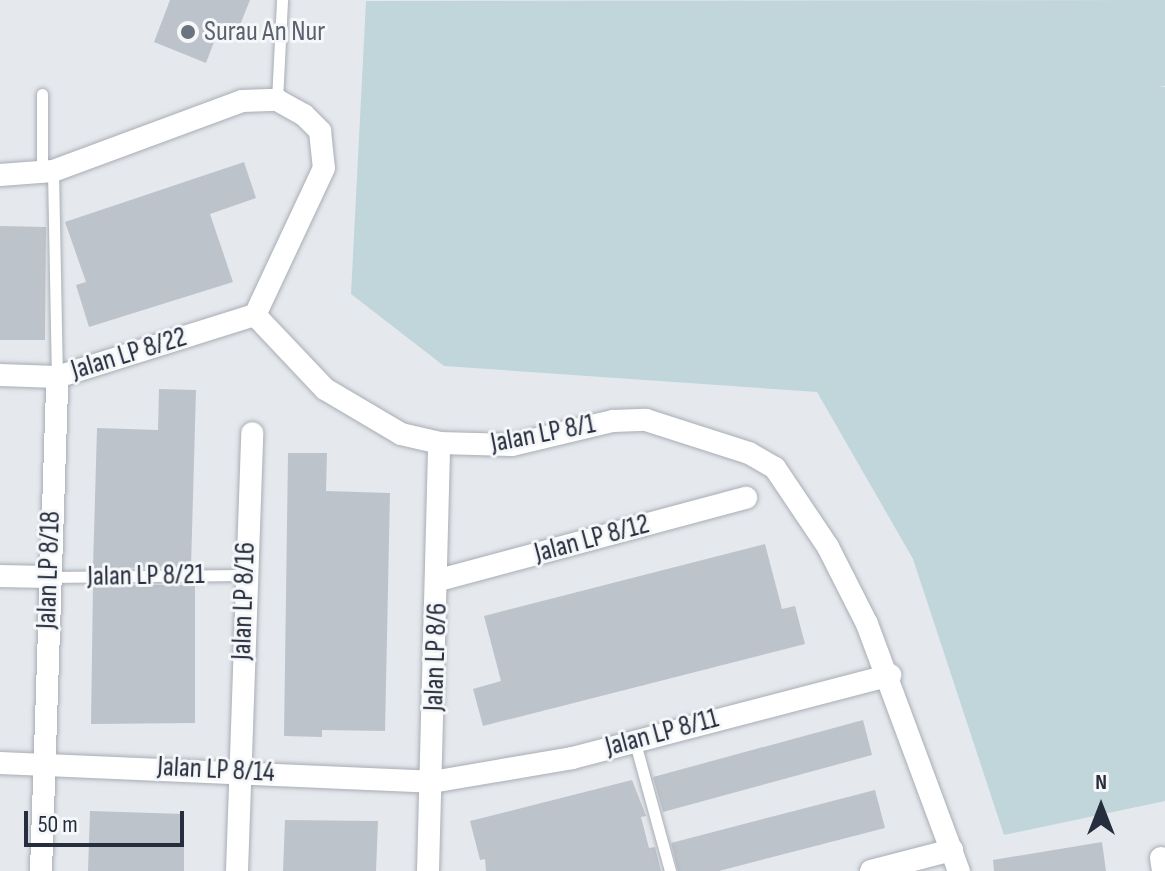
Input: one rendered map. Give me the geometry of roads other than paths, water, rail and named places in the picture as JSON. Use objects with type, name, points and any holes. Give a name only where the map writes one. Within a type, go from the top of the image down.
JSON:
[{"type":"street","points":[[0,175],[48,172],[223,105],[277,100],[320,131],[324,168],[255,315]]},
{"type":"street","name":"Jalan LP 8/22","points":[[0,375],[57,377],[255,315]]},
{"type":"street","name":"Jalan LP 8/1","points":[[255,315],[343,402],[401,434],[439,443],[512,445],[613,421],[646,420],[749,453],[775,468],[847,581],[890,675],[955,860]]},
{"type":"street","name":"Jalan LP 8/18","points":[[41,871],[47,577],[57,377]]},
{"type":"street","name":"Jalan LP 8/16","points":[[237,871],[244,575],[252,433]]},
{"type":"street","name":"Jalan LP 8/6","points":[[428,871],[439,580],[439,443]]},
{"type":"street","name":"Jalan LP 8/12","points":[[439,580],[746,498]]},
{"type":"street","name":"Jalan LP 8/21","points":[[0,576],[47,577]]},
{"type":"street","name":"Jalan LP 8/11","points":[[432,782],[572,758],[633,739],[890,675]]},
{"type":"street","name":"Jalan LP 8/14","points":[[0,763],[238,770],[432,782]]},
{"type":"street","points":[[871,871],[955,860]]},
{"type":"lane","points":[[277,100],[282,0]]},
{"type":"lane","points":[[42,94],[57,377]]},
{"type":"lane","name":"Jalan LP 8/21","points":[[47,577],[244,575]]},
{"type":"lane","points":[[633,739],[670,871]]},
{"type":"place","name":"Surau An Nur","points":[[188,32]]}]
